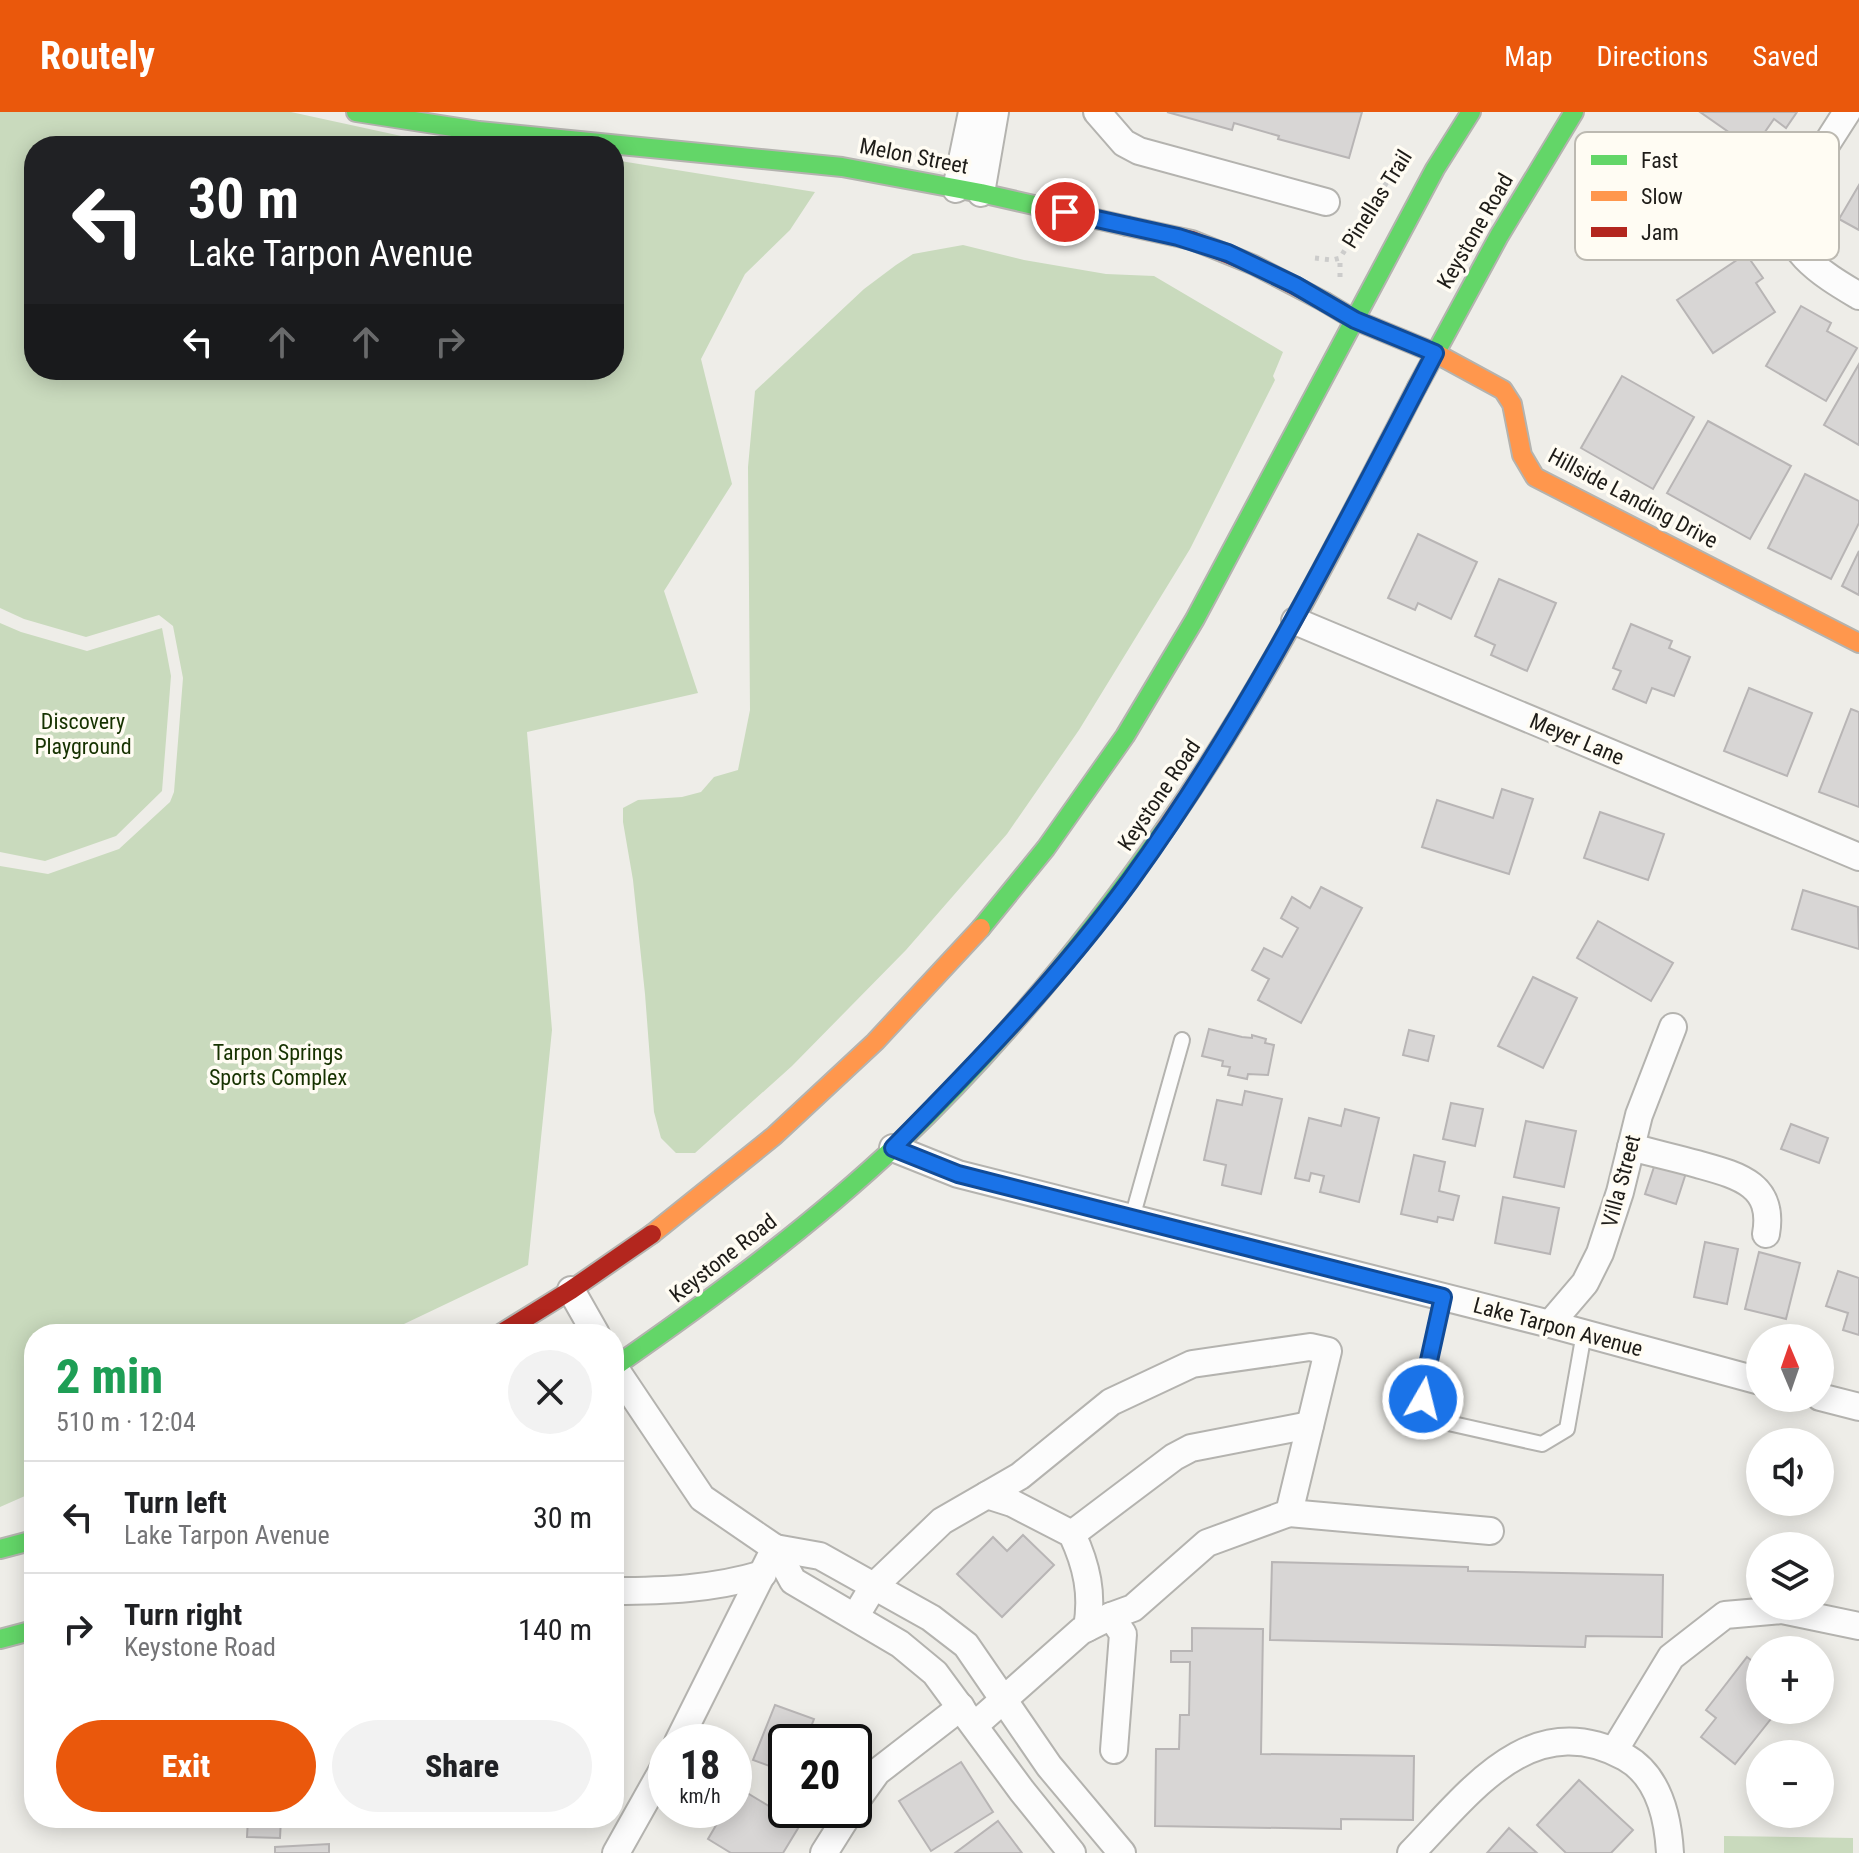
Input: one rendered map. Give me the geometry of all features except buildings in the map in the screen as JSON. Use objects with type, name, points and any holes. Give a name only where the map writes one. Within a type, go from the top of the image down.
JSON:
[{"type":"main road","name":"Melon Street","points":[[356,112],[531,136]]},
{"type":"main road","points":[[516,1324],[669,1223],[774,1136],[875,1042],[967,945],[1036,860],[1125,736],[1195,619],[1435,169],[1471,112]]},
{"type":"main road","name":"Keystone Road","points":[[624,1360],[709,1302],[893,1148],[1029,1007],[1130,881],[1232,730],[1295,621],[1479,271],[1574,112]]},
{"type":"main road","name":"Melon Street","points":[[624,145],[830,165],[968,191],[1205,244],[1284,279],[1355,320],[1435,353]]},
{"type":"main road","name":"Hillside Landing Drive","points":[[1435,353],[1503,390],[1512,404],[1525,463],[1535,477],[1859,643]]},
{"type":"main road","points":[[0,1549],[24,1543]]},
{"type":"main road","points":[[0,1639],[24,1633]]},
{"type":"street","points":[[968,191],[972,112]]},
{"type":"street","points":[[968,191],[995,112]]},
{"type":"street","points":[[1097,112],[1124,143],[1139,151],[1326,202]]},
{"type":"street","points":[[1834,132],[1847,112]]},
{"type":"street","points":[[1808,260],[1813,267],[1859,296]]},
{"type":"street","name":"Meyer Lane","points":[[1295,621],[1859,857]]},
{"type":"street","name":"Villa Street","points":[[1550,1324],[1585,1283],[1600,1253],[1639,1115],[1673,1027]]},
{"type":"street","points":[[1631,1147],[1747,1180],[1763,1200],[1766,1234]]},
{"type":"street","name":"Lake Tarpon Avenue","points":[[893,1148],[958,1174],[1550,1324],[1746,1377]]},
{"type":"street","points":[[571,1290],[590,1324]]},
{"type":"street","points":[[855,1617],[873,1587],[942,1521],[1020,1476],[1111,1402],[1192,1364],[1310,1347],[1328,1351],[1289,1513]]},
{"type":"street","points":[[624,1382],[702,1498],[775,1548],[820,1556],[931,1618],[966,1645],[1108,1848]]},
{"type":"street","points":[[1834,1401],[1859,1407]]},
{"type":"street","points":[[1072,1534],[1174,1457],[1191,1448],[1310,1425]]},
{"type":"street","points":[[987,1495],[1012,1503],[1072,1534],[1089,1580],[1087,1628]]},
{"type":"street","points":[[872,1779],[877,1772],[968,1716],[1005,1700],[1087,1628],[1133,1608],[1207,1543],[1289,1513],[1490,1531]]},
{"type":"street","points":[[687,1724],[775,1548]]},
{"type":"street","points":[[775,1548],[793,1581],[900,1644],[935,1673],[1072,1853]]},
{"type":"street","points":[[624,1591],[699,1589],[763,1574]]},
{"type":"street","points":[[1614,1751],[1671,1657],[1725,1615],[1782,1610],[1859,1626]]},
{"type":"street","points":[[1111,1616],[1123,1634],[1114,1750]]},
{"type":"street","points":[[1411,1853],[1484,1781],[1524,1751],[1552,1741],[1568,1740],[1584,1741],[1614,1751],[1645,1772],[1667,1817],[1670,1853]]},
{"type":"street","points":[[1030,1801],[1057,1776]]},
{"type":"street","points":[[616,1853],[648,1796]]},
{"type":"street","points":[[824,1853],[840,1828]]},
{"type":"lane","points":[[1132,1218],[1182,1040]]},
{"type":"lane","points":[[1443,1297],[1423,1399],[1435,1420],[1542,1444],[1567,1429],[1584,1333]]},
{"type":"path","name":"Pinellas Trail","points":[[1309,256],[1327,260],[1340,258],[1401,160]]},
{"type":"green space","name":"Tarpon Springs Sports Complex","points":[[0,112],[291,112],[401,136],[24,136],[24,380],[624,380],[624,162],[815,192],[790,230],[745,274],[701,359],[732,484],[664,591],[698,693],[527,732],[552,1030],[528,1265],[404,1324],[24,1324],[24,1496],[0,1507],[0,866],[48,874],[119,849],[170,802],[174,792],[183,678],[173,626],[159,615],[86,637],[24,619],[0,608]]},
{"type":"green space","points":[[963,245],[1024,260],[1106,274],[1154,276],[1283,352],[1273,376],[1275,380],[1190,549],[1079,730],[1007,834],[906,950],[792,1066],[695,1153],[676,1153],[661,1138],[654,1112],[645,994],[623,808],[638,800],[682,797],[701,792],[714,777],[738,770],[750,710],[748,467],[755,391],[864,289],[896,265],[913,254]]},
{"type":"green space","name":"Discovery Playground","points":[[0,623],[87,651],[162,628],[171,676],[162,791],[116,836],[45,861],[0,852]]},
{"type":"green space","points":[[1724,1836],[1853,1838],[1853,1853],[1724,1853]]},
{"type":"traffic: fast","points":[[356,112],[529,136]]},
{"type":"traffic: fast","points":[[981,928],[1046,848],[1125,736],[1195,619],[1435,169],[1471,112]]},
{"type":"traffic: fast","points":[[1417,387],[1499,236],[1574,112]]},
{"type":"traffic: fast","points":[[624,145],[842,167],[981,193],[1127,226]]},
{"type":"traffic: fast","points":[[624,1360],[761,1260],[866,1174],[936,1107],[1040,993],[1165,829]]},
{"type":"traffic: fast","points":[[0,1549],[24,1543]]},
{"type":"traffic: fast","points":[[0,1639],[24,1633]]},
{"type":"traffic: slow","points":[[1325,302],[1355,320],[1435,353],[1503,390],[1512,404],[1522,455],[1535,477],[1859,643]]},
{"type":"traffic: slow","points":[[1165,829],[1235,723],[1267,668],[1329,557],[1417,387]]},
{"type":"traffic: slow","points":[[652,1234],[774,1136],[875,1042],[981,928]]},
{"type":"traffic: jam","points":[[1127,226],[1192,240],[1254,265],[1325,302]]},
{"type":"traffic: jam","points":[[516,1324],[652,1234]]},
{"type":"route","points":[[1065,212],[1205,244],[1309,292],[1355,320],[1435,353],[1295,621],[1232,730],[1130,881],[1029,1007],[893,1148],[958,1174],[1443,1297],[1423,1399]]}]
